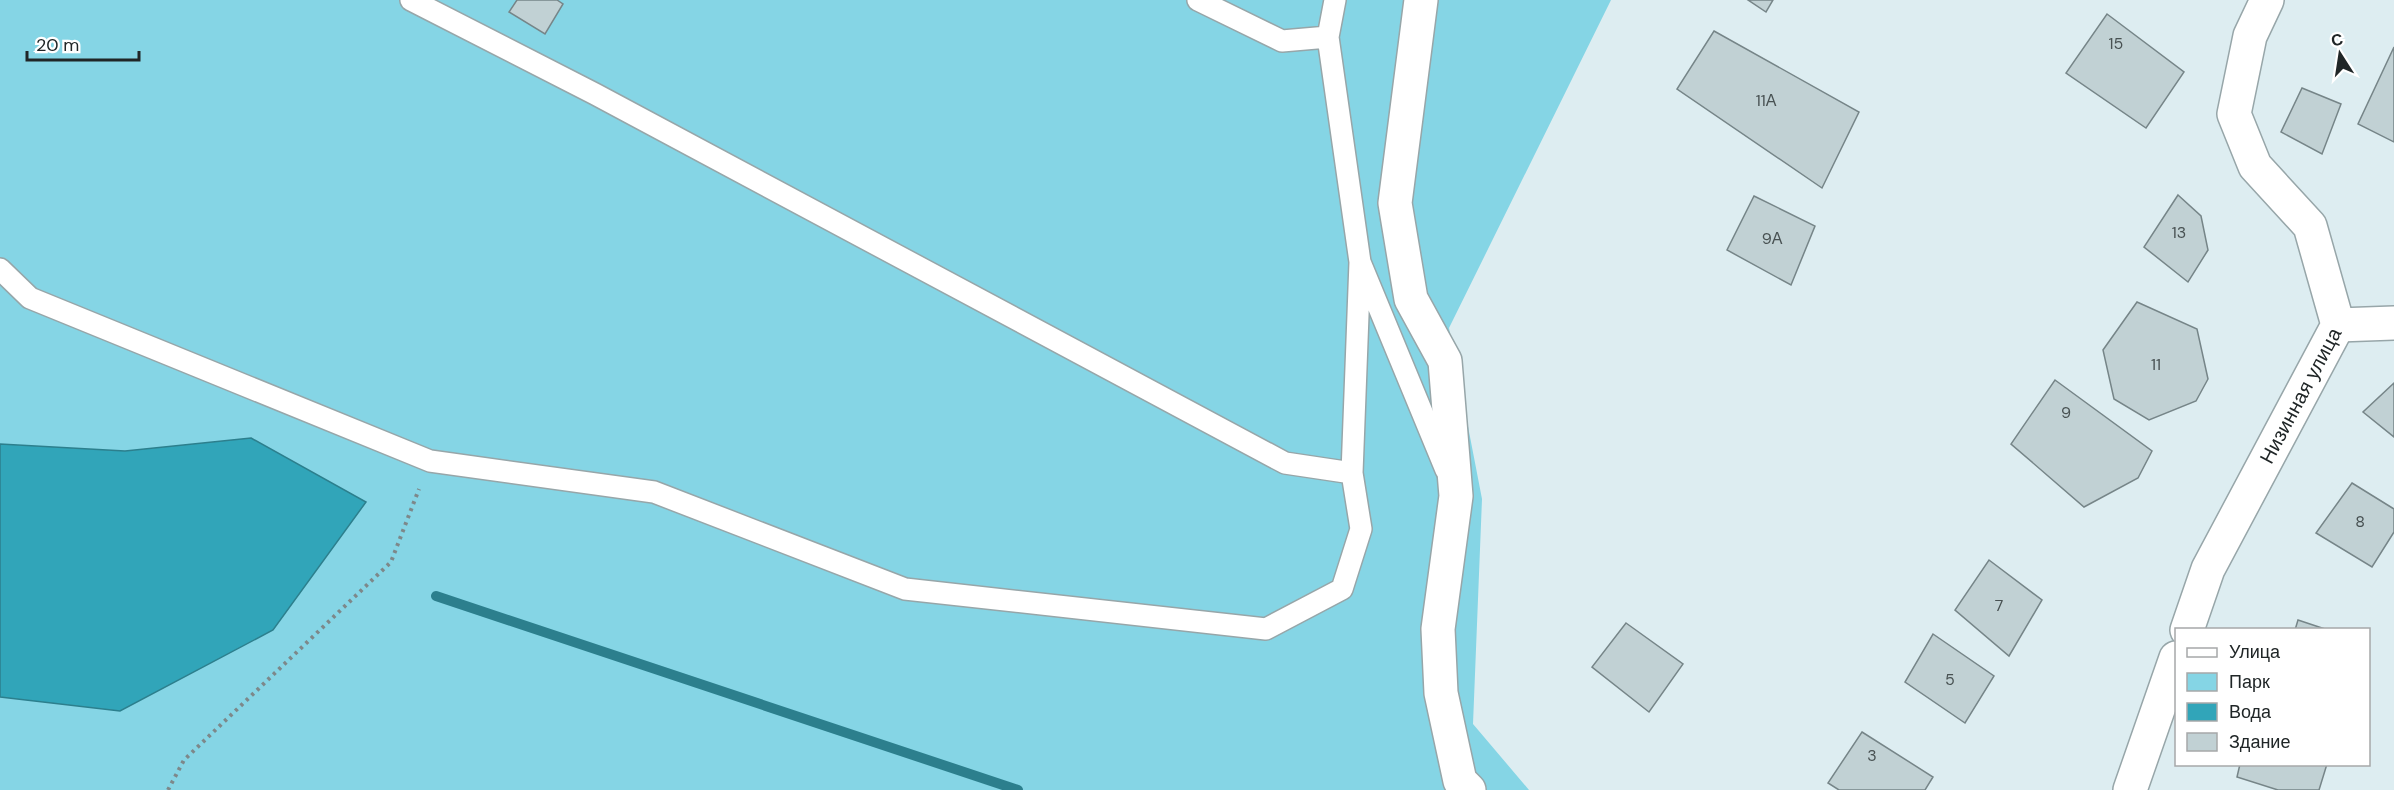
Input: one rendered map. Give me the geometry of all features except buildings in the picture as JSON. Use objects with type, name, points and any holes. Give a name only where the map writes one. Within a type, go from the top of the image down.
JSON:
[{"type":"street","points":[[1421,0],[1395,203],[1411,299],[1445,361],[1456,496],[1438,629],[1441,693],[1460,781],[1469,790]]},
{"type":"street","name":"Низинная улица","points":[[2188,628],[2208,569],[2338,325],[2310,226],[2255,166],[2234,114],[2250,36],[2267,0]]},
{"type":"street","points":[[2338,325],[2394,323]]},
{"type":"street","points":[[2130,790],[2175,661]]},
{"type":"lane","points":[[411,0],[616,106],[1285,463],[1352,473]]},
{"type":"lane","points":[[1198,0],[1282,41],[1328,37]]},
{"type":"lane","points":[[0,269],[30,298],[430,461],[654,492],[905,589],[1266,629],[1342,589],[1361,529],[1352,473],[1360,262],[1328,37],[1335,0]]},
{"type":"lane","points":[[1360,262],[1456,496]]},
{"type":"path","points":[[168,790],[184,760],[391,562],[430,461]]},
{"type":"green space","points":[[0,0],[1611,0],[1449,328],[1482,499],[1473,724],[1529,790],[0,790],[0,697],[120,711],[273,630],[365,502],[251,438],[125,451],[0,444]]},
{"type":"water","points":[[251,438],[366,502],[273,630],[120,711],[0,697],[0,444],[125,451]]},
{"type":"waterway","points":[[436,596],[1018,790]]}]
